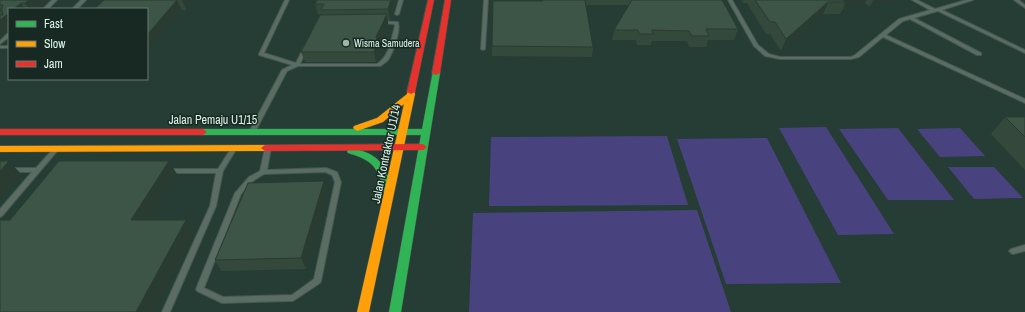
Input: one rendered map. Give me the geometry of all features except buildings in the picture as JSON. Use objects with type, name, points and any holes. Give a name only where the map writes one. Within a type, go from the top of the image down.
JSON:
[{"type":"street","name":"Jalan Kontraktor U1/14","points":[[363,312],[431,0]]},
{"type":"street","points":[[394,312],[448,0]]},
{"type":"street","points":[[329,132],[364,126],[384,118],[411,94]]},
{"type":"street","name":"Jalan Pemaju U1/15","points":[[0,132],[425,132]]},
{"type":"street","points":[[324,147],[357,152],[371,158],[381,167],[389,197]]},
{"type":"street","points":[[0,149],[423,147]]},
{"type":"lane","points":[[46,8],[55,0]]},
{"type":"lane","points":[[75,8],[84,0]]},
{"type":"lane","points":[[287,0],[261,54],[297,65],[378,65],[385,62],[388,57],[397,26],[396,23],[392,22],[377,22]]},
{"type":"lane","points":[[397,14],[401,0]]},
{"type":"lane","points":[[483,49],[486,0]]},
{"type":"lane","points":[[730,0],[756,46],[767,55],[780,58],[851,58],[857,56],[901,20],[972,0]]},
{"type":"lane","points":[[914,0],[1025,52]]},
{"type":"lane","points":[[1016,0],[1025,6]]},
{"type":"lane","points":[[910,17],[979,54]]},
{"type":"lane","points":[[883,35],[1025,100]]},
{"type":"lane","points":[[0,43],[8,36]]},
{"type":"lane","points":[[252,132],[285,70],[297,65],[310,38]]},
{"type":"lane","points":[[166,312],[213,206],[220,171],[234,148]]},
{"type":"lane","points":[[263,172],[326,170],[335,174],[338,182],[316,280],[293,298],[222,300],[200,289],[238,193],[251,179],[263,172],[268,148]]},
{"type":"lane","points":[[0,214],[56,149]]},
{"type":"lane","points":[[0,170],[37,170]]},
{"type":"lane","points":[[159,171],[220,171]]},
{"type":"lane","points":[[1013,251],[1025,248]]},
{"type":"shaded area","points":[[826,127],[894,234],[838,235],[779,128]]},
{"type":"shaded area","points":[[898,128],[954,200],[888,200],[839,129]]},
{"type":"shaded area","points":[[960,128],[985,156],[940,157],[917,129]]},
{"type":"shaded area","points":[[667,136],[688,205],[489,206],[491,137]]},
{"type":"shaded area","points":[[767,138],[841,283],[726,284],[677,139]]},
{"type":"shaded area","points":[[948,167],[994,167],[1023,198],[974,199]]},
{"type":"shaded area","points":[[697,210],[731,312],[469,312],[473,213]]},
{"type":"traffic: fast","points":[[395,312],[436,73]]},
{"type":"traffic: fast","points":[[203,132],[425,132]]},
{"type":"traffic: fast","points":[[351,151],[368,156],[378,164],[384,176],[388,192]]},
{"type":"traffic: slow","points":[[363,312],[411,92]]},
{"type":"traffic: slow","points":[[357,128],[380,120],[411,94]]},
{"type":"traffic: slow","points":[[0,149],[265,148]]},
{"type":"traffic: jam","points":[[411,92],[431,0]]},
{"type":"traffic: jam","points":[[436,73],[448,0]]},
{"type":"traffic: jam","points":[[0,132],[203,132]]},
{"type":"traffic: jam","points":[[265,148],[423,147]]},
{"type":"place","name":"Wisma Samudera","points":[[346,43]]}]
